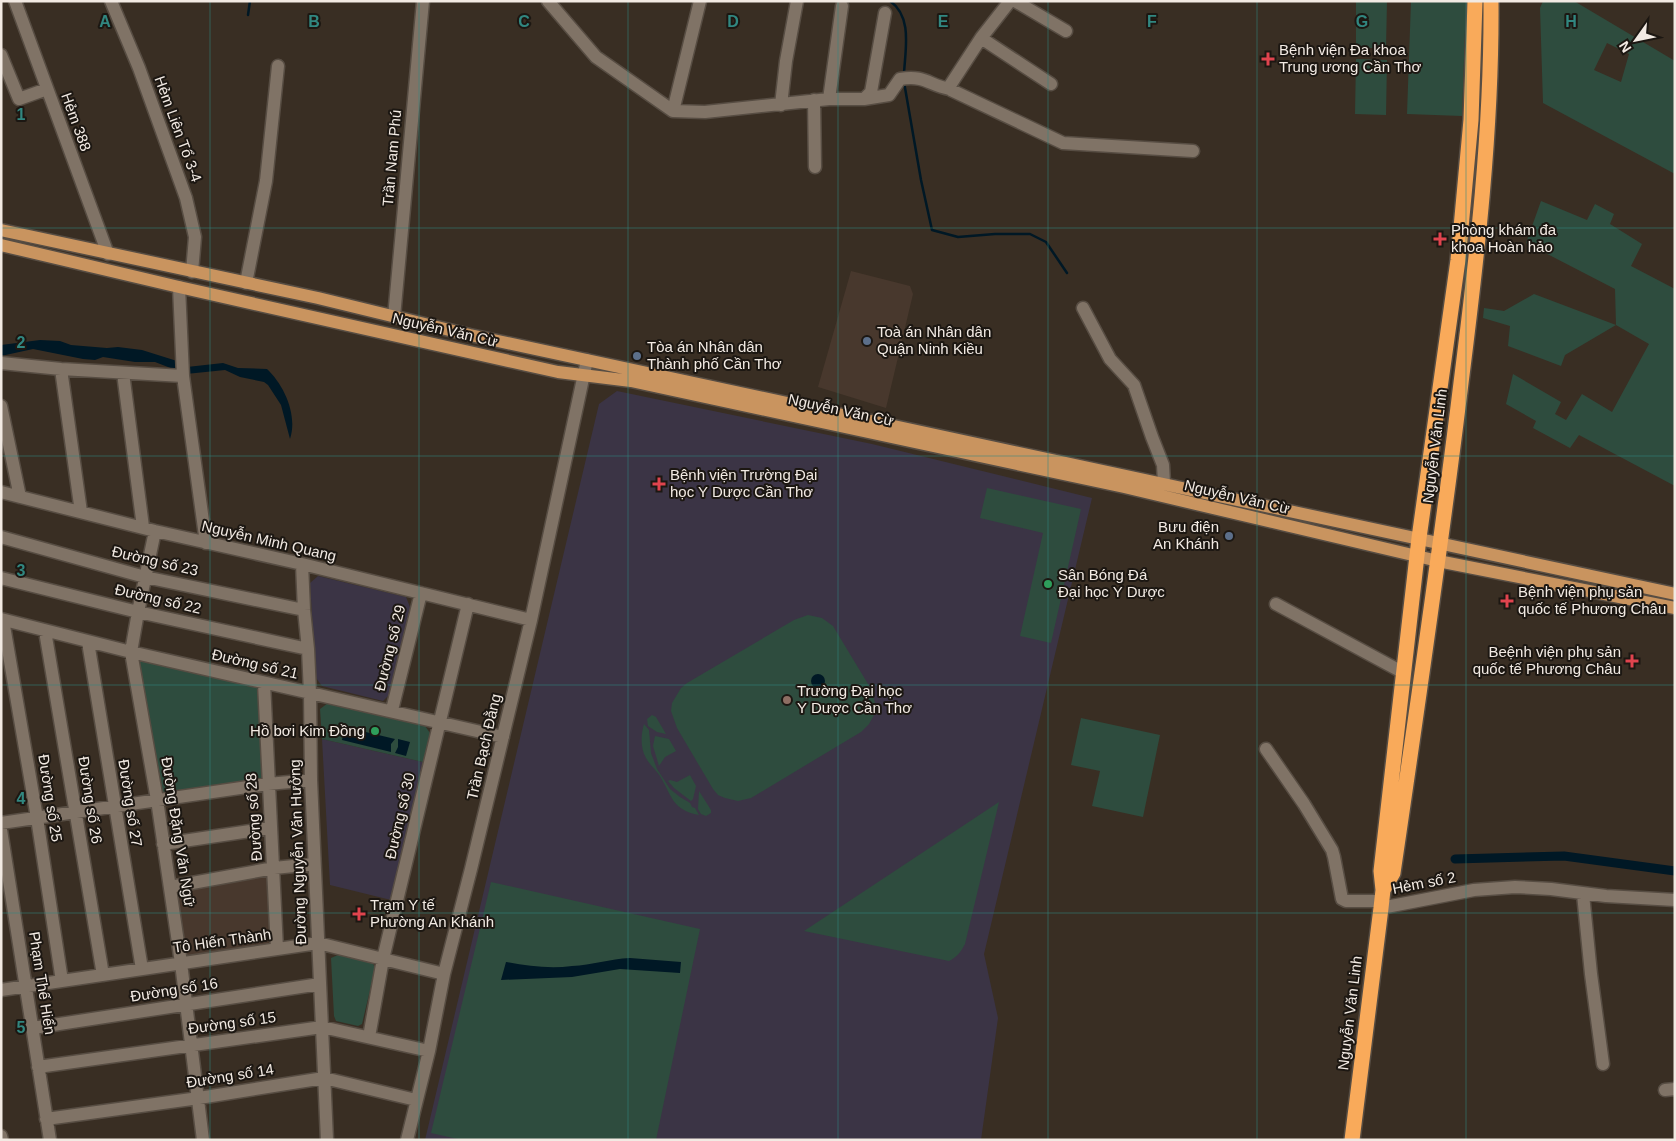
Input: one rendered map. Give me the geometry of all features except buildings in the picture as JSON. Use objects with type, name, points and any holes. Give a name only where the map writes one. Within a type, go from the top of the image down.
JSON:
[{"type":"highway","name":"Nguyễn Văn Linh","points":[[1352,1140],[1382,900],[1381,871],[1419,538],[1455,290],[1471,120],[1475,1]]},
{"type":"highway","name":"Nguyễn Văn Linh","points":[[1382,900],[1393,873],[1441,544],[1475,271],[1488,120],[1492,1]]},
{"type":"highway","points":[[1471,120],[1488,120]]},
{"type":"main road","name":"Nguyễn Văn Cừ","points":[[1,230],[318,298],[587,360],[1675,594]]},
{"type":"main road","name":"Nguyễn Văn Cừ","points":[[1,245],[558,372],[631,381],[1091,480],[1438,561],[1675,608]]},
{"type":"street","name":"Hẻm 388","points":[[15,1],[108,254]]},
{"type":"street","name":"Hẻm Liên Tổ 3-4","points":[[111,1],[139,68],[186,198],[195,236],[192,272]]},
{"type":"street","name":"Trần Nam Phú","points":[[394,317],[422,1]]},
{"type":"street","points":[[548,1],[596,56],[673,111],[705,112],[814,100],[864,99],[889,95],[906,78],[921,78],[950,89],[1063,143],[1192,151]]},
{"type":"street","points":[[673,111],[700,1]]},
{"type":"street","points":[[781,105],[786,61],[797,1]]},
{"type":"street","points":[[950,89],[951,84],[981,38],[1010,1]]},
{"type":"street","points":[[1015,1],[1066,31]]},
{"type":"street","points":[[829,99],[842,6]]},
{"type":"street","points":[[864,99],[871,92],[885,13]]},
{"type":"street","points":[[981,38],[1051,84]]},
{"type":"street","points":[[1,55],[19,99],[47,90]]},
{"type":"street","points":[[246,283],[266,181],[278,66]]},
{"type":"street","points":[[814,100],[815,167]]},
{"type":"street","points":[[179,287],[183,375],[206,543]]},
{"type":"street","points":[[1083,308],[1110,359],[1134,385],[1163,465],[1164,483]]},
{"type":"street","name":"Trần Bạch Đằng","points":[[407,1140],[429,1051],[444,974],[531,620],[587,360]]},
{"type":"street","points":[[1,363],[61,369],[183,375]]},
{"type":"street","points":[[61,369],[81,512]]},
{"type":"street","name":"Đường Đặng Văn Ngữ","points":[[123,373],[149,529],[145,576],[131,652],[170,887],[203,1140]]},
{"type":"street","points":[[1,406],[20,497]]},
{"type":"street","name":"Nguyễn Minh Quang","points":[[1,492],[531,620]]},
{"type":"street","name":"Đường số 23","points":[[1,537],[145,576],[304,610]]},
{"type":"street","name":"Đường Nguyễn Văn Hưởng","points":[[302,564],[310,693],[314,864],[327,1140]]},
{"type":"street","name":"Đường số 22","points":[[1,578],[138,612],[308,649]]},
{"type":"street","name":"Đường số 29","points":[[392,710],[421,593]]},
{"type":"street","name":"Đường số 30","points":[[369,1037],[383,959],[468,604]]},
{"type":"street","points":[[1276,604],[1404,673]]},
{"type":"street","name":"Đường số 21","points":[[2,620],[88,642],[264,683],[392,710],[503,737]]},
{"type":"street","name":"Đường số 25","points":[[2,620],[37,818],[62,981]]},
{"type":"street","name":"Đường số 26","points":[[46,630],[102,975]]},
{"type":"street","name":"Đường số 27","points":[[88,642],[142,969]]},
{"type":"street","name":"Đường số 28","points":[[264,683],[270,828],[278,949]]},
{"type":"street","name":"Hẻm số 2","points":[[1266,749],[1304,804],[1332,850],[1342,899],[1346,902],[1474,890],[1533,888],[1583,894],[1675,900]]},
{"type":"street","points":[[1,823],[268,784],[311,780]]},
{"type":"street","points":[[163,844],[270,828]]},
{"type":"street","name":"Phạm Thế Hiển","points":[[1,830],[50,1140]]},
{"type":"street","points":[[170,887],[274,868],[314,864]]},
{"type":"street","points":[[1583,894],[1603,1064]]},
{"type":"street","name":"Tô Hiến Thành","points":[[1,990],[318,943],[444,974]]},
{"type":"street","name":"Đường số 16","points":[[33,1028],[320,984]]},
{"type":"street","name":"Đường số 15","points":[[38,1067],[322,1026],[429,1051]]},
{"type":"street","name":"Đường số 14","points":[[46,1119],[199,1098],[324,1078],[416,1100]]},
{"type":"shaded area","name":"Toà án Nhân dân Quận Ninh Kiều","points":[[851,271],[910,286],[913,294],[886,408],[818,387]]},
{"type":"shaded area","name":"Trường Đại học Y Dược Cần Thơ","points":[[617,391],[872,444],[1092,498],[984,954],[998,1018],[981,1140],[425,1140],[599,404]]},
{"type":"shaded area","points":[[318,576],[406,597],[410,607],[391,693],[383,701],[322,686],[316,678],[310,583]]},
{"type":"shaded area","points":[[322,739],[423,762],[391,900],[330,885]]},
{"type":"shaded area","points":[[263,873],[268,876],[272,941],[268,945],[187,956],[178,891]]},
{"type":"green space","points":[[1356,1],[1387,1],[1386,48],[1356,48]]},
{"type":"green space","points":[[1411,1],[1466,1],[1462,116],[1407,114]]},
{"type":"green space","points":[[1543,1],[1574,1],[1675,61],[1675,174],[1543,103],[1540,8]],"holes":[[[1607,43],[1629,54],[1621,82],[1594,70]]]},
{"type":"green space","points":[[1356,59],[1387,60],[1386,115],[1355,114]]},
{"type":"green space","points":[[1541,201],[1587,220],[1595,204],[1614,214],[1610,224],[1642,244],[1631,266],[1675,289],[1675,486],[1579,435],[1570,448],[1533,428],[1536,421],[1506,404],[1513,374],[1561,402],[1555,414],[1566,420],[1582,394],[1612,412],[1649,344],[1616,325],[1615,289],[1526,243]]},
{"type":"green space","points":[[1534,294],[1616,325],[1565,355],[1561,366],[1508,346],[1510,326],[1483,318],[1484,308],[1504,311]]},
{"type":"green space","name":"Sân Bóng Đá Đại học Y Dược","points":[[987,488],[1081,509],[1051,643],[1020,636],[1043,533],[980,518]]},
{"type":"green space","points":[[808,615],[822,618],[833,626],[871,689],[875,703],[874,715],[861,732],[751,798],[738,801],[718,795],[677,728],[671,711],[672,703],[681,688],[687,683],[794,620]]},
{"type":"green space","points":[[140,658],[258,683],[263,780],[163,796]]},
{"type":"green space","points":[[328,703],[425,726],[430,733],[423,762],[322,739],[320,709]]},
{"type":"green space","points":[[652,715],[656,717],[666,734],[657,732],[648,726],[647,719]]},
{"type":"green space","points":[[1081,718],[1160,735],[1143,817],[1092,806],[1100,771],[1071,765]]},
{"type":"green space","points":[[644,724],[649,730],[651,753],[657,769],[670,789],[690,803],[699,815],[683,810],[678,806],[670,796],[660,776],[647,760],[642,745]]},
{"type":"green space","points":[[655,736],[669,739],[676,751],[665,757],[659,766],[653,746]]},
{"type":"green space","points":[[690,775],[696,786],[691,801],[668,781],[677,782]]},
{"type":"green space","points":[[699,791],[711,810],[711,813],[706,816],[701,814],[698,809]]},
{"type":"green space","points":[[999,802],[965,944],[958,954],[949,961],[804,931]]},
{"type":"green space","points":[[491,882],[700,929],[656,1140],[462,1140],[431,1133]]},
{"type":"green space","points":[[338,955],[373,963],[375,969],[362,1024],[358,1026],[336,1021],[334,1016],[331,958]]},
{"type":"water","points":[[40,340],[60,341],[71,345],[142,350],[177,361],[187,367],[223,363],[238,368],[267,369],[279,383],[288,401],[292,420],[290,439],[281,405],[264,382],[240,377],[225,370],[186,374],[155,362],[135,362],[103,357],[95,360],[83,359],[33,349],[1,356],[1,345]]},
{"type":"water","points":[[818,674],[823,676],[825,681],[823,686],[818,688],[813,686],[811,681],[813,676]]},
{"type":"water","points":[[345,727],[395,739],[391,744],[391,752],[342,740]]},
{"type":"water","points":[[398,739],[410,742],[406,756],[395,753],[398,747]]},
{"type":"water","points":[[630,958],[681,962],[680,973],[620,969],[572,977],[501,980],[506,962],[556,967]]},
{"type":"waterway","points":[[248,15],[250,1]]},
{"type":"waterway","points":[[890,1],[897,8],[905,25],[904,74]]},
{"type":"waterway","points":[[904,82],[921,180],[932,230],[958,237],[1030,234],[1046,242],[1067,273]]},
{"type":"waterway","points":[[1455,859],[1564,856],[1675,871]]},
{"type":"place","name":"Bệnh viện Đa khoa Trung ương Cần Thơ","points":[[1268,59]]},
{"type":"place","name":"Phòng khám đa khoa Hoàn hảo","points":[[1440,239]]},
{"type":"place","name":"Toà án Nhân dân Quận Ninh Kiều","points":[[867,341]]},
{"type":"place","name":"Tòa án Nhân dân Thành phố Cần Thơ","points":[[637,356]]},
{"type":"place","name":"Bệnh viện Trường Đại học Y Dược Cần Thơ","points":[[659,484]]},
{"type":"place","name":"Bưu điện An Khánh","points":[[1229,536]]},
{"type":"place","name":"Sân Bóng Đá Đại học Y Dược","points":[[1048,584]]},
{"type":"place","name":"Bệnh viện phụ sản quốc tế Phương Châu","points":[[1507,601]]},
{"type":"place","name":"Beệnh viện phụ sản quốc tế Phương Châu","points":[[1632,661]]},
{"type":"place","name":"Trường Đại học Y Dược Cần Thơ","points":[[787,700]]},
{"type":"place","name":"Hồ bơi Kim Đồng","points":[[375,731]]},
{"type":"place","name":"Trạm Y tế Phường An Khánh","points":[[359,914]]}]
